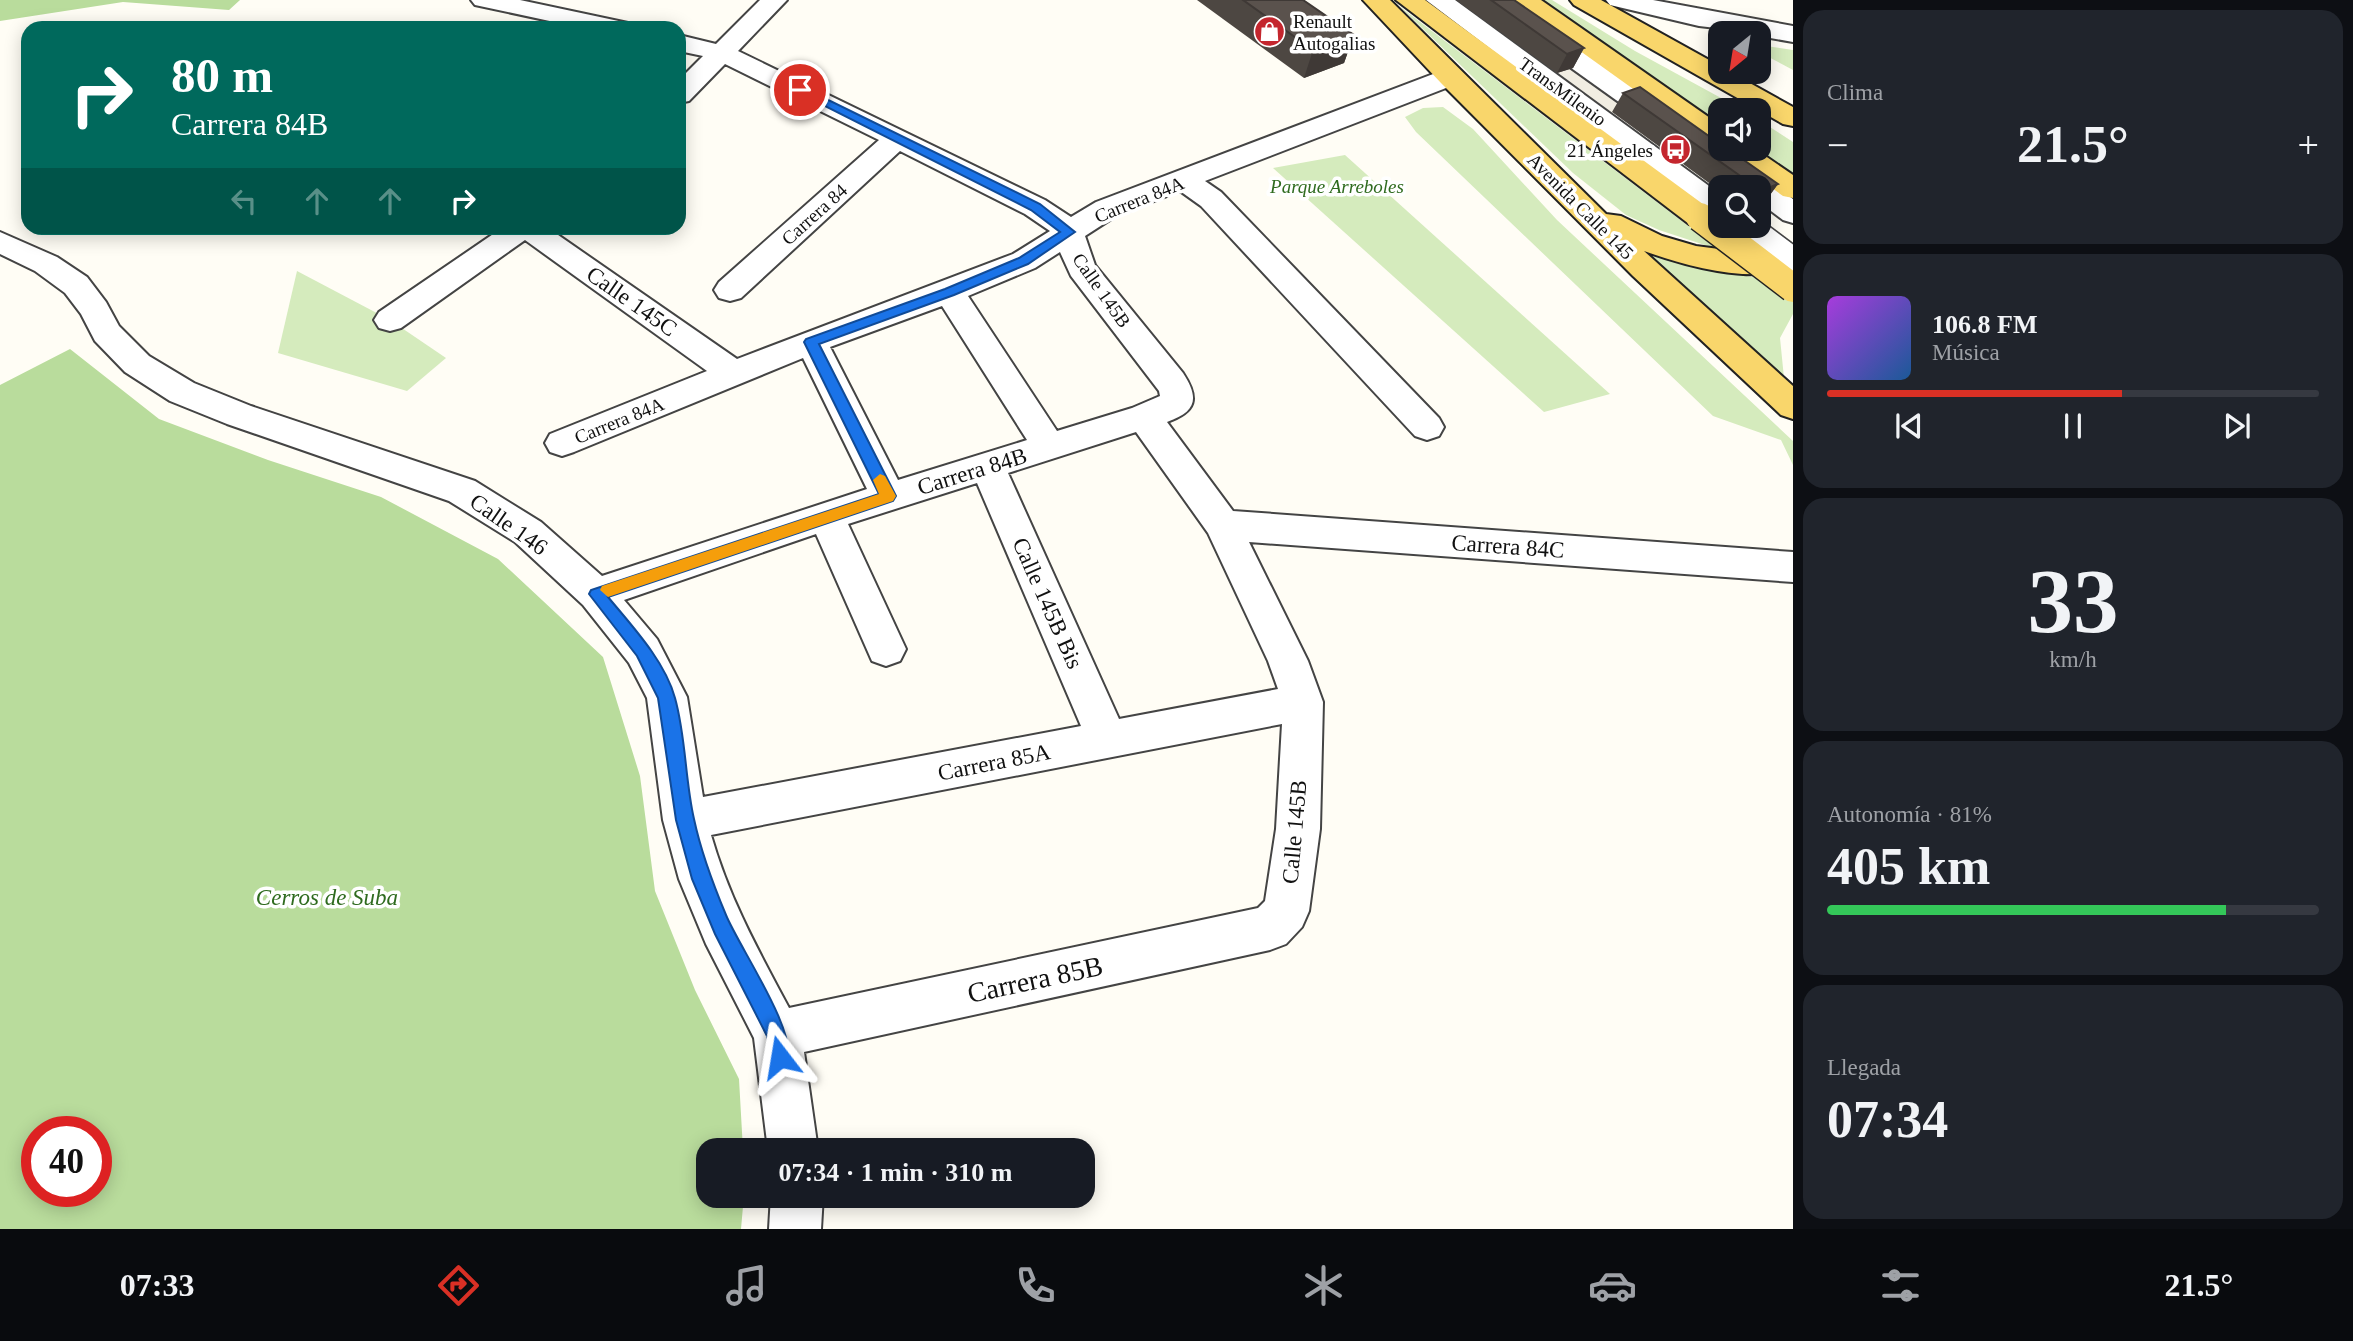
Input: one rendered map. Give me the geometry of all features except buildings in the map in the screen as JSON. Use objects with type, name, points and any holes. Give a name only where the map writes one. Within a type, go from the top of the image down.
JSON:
[{"type":"main road","name":"Avenida Calle 145","points":[[1376,0],[1644,270],[1793,406]]},
{"type":"main road","points":[[1409,0],[1708,211]]},
{"type":"main road","points":[[1524,0],[1708,130]]},
{"type":"main road","points":[[1583,0],[1793,120]]},
{"type":"main road","points":[[1746,161],[1775,195]]},
{"type":"main road","points":[[1569,193],[1596,215],[1629,234],[1668,248],[1708,258],[1749,263],[1793,261]]},
{"type":"main road","points":[[1738,238],[1793,288]]},
{"type":"street","points":[[484,0],[585,21]]},
{"type":"street","points":[[686,88],[774,0]]},
{"type":"street","name":"TransMilenio","points":[[1439,0],[1708,210]]},
{"type":"street","name":"TransMilenio","points":[[1492,0],[1775,195]]},
{"type":"street","points":[[1619,0],[1699,18],[1793,34]]},
{"type":"street","points":[[1688,61],[1678,36],[1686,23],[1699,18]]},
{"type":"street","name":"Calle 145B","points":[[686,45],[722,53],[1035,207],[1068,232],[1074,254],[1082,269],[1177,391]]},
{"type":"street","name":"Carrera 84A","points":[[562,443],[811,342],[949,292],[1024,261],[1106,209],[1185,181],[1450,77]]},
{"type":"street","name":"Carrera 84","points":[[730,290],[898,138]]},
{"type":"street","points":[[1185,181],[1211,199],[1427,427]]},
{"type":"street","points":[[390,320],[512,235]]},
{"type":"street","name":"Calle 145C","points":[[538,235],[735,374]]},
{"type":"street","points":[[1761,238],[1793,261]]},
{"type":"street","name":"Calle 146","points":[[0,242],[46,264],[76,285],[95,310],[106,333],[137,364],[182,392],[239,415],[462,491],[528,532],[596,594],[643,651],[667,697],[685,820],[701,879],[722,928],[777,1034],[791,1138]]},
{"type":"street","points":[[949,292],[1049,447]]},
{"type":"street","points":[[811,342],[888,496]]},
{"type":"street","name":"Carrera 84B","points":[[596,594],[826,516],[1144,417],[1168,408],[1177,400],[1177,391]]},
{"type":"street","name":"Calle 145B","points":[[1144,417],[1223,524],[1288,661],[1303,702],[1298,829],[1286,911]]},
{"type":"street","name":"Calle 145B Bis","points":[[987,466],[1108,741]]},
{"type":"street","points":[[826,516],[886,649]]},
{"type":"street","name":"Carrera 84C","points":[[1223,524],[1793,567]]},
{"type":"street","name":"Carrera 85A","points":[[685,820],[1303,702]]},
{"type":"street","name":"Carrera 85B","points":[[777,1034],[1270,928],[1286,911]]},
{"type":"street","points":[[795,1229],[796,1208]]},
{"type":"green space","points":[[0,0],[240,0],[229,10],[123,2],[0,21]]},
{"type":"green space","points":[[1536,0],[1552,0],[1635,51],[1721,98],[1708,98],[1708,119]]},
{"type":"green space","points":[[1399,6],[1720,250],[1659,230],[1626,215],[1573,173]]},
{"type":"green space","points":[[1771,47],[1793,50],[1793,70],[1771,58]]},
{"type":"green space","points":[[1443,107],[1473,129],[1557,220],[1793,441],[1793,465],[1781,440],[1713,416],[1416,132],[1405,117],[1423,108]]},
{"type":"green space","points":[[1771,128],[1793,142],[1793,176],[1770,161]]},
{"type":"green space","name":"Parque Arreboles","points":[[1345,155],[1610,394],[1544,412],[1273,168]]},
{"type":"green space","points":[[1636,245],[1733,273],[1793,281],[1793,314],[1780,338],[1784,378]]},
{"type":"green space","points":[[297,271],[390,320],[446,358],[407,391],[278,353]]},
{"type":"green space","name":"Cerros de Suba","points":[[70,349],[159,419],[268,460],[381,497],[498,559],[603,657],[640,776],[655,891],[695,990],[739,1079],[742,1138],[696,1138],[696,1208],[743,1208],[741,1229],[0,1229],[0,385]]},
{"type":"shaded area","points":[[1573,68],[1628,107],[1611,112],[1557,73]]},
{"type":"slow traffic","points":[[608,590],[888,496],[880,480]]},
{"type":"place","name":"Renault Autogalias","points":[[1270,32]]},
{"type":"place","name":"21 Ángeles","points":[[1676,150]]},
{"type":"route","points":[[780,1057],[777,1034],[722,928],[701,879],[685,820],[667,697],[643,651],[596,594],[888,496],[811,342],[949,292],[1024,261],[1068,232],[1035,207],[800,90]]}]
